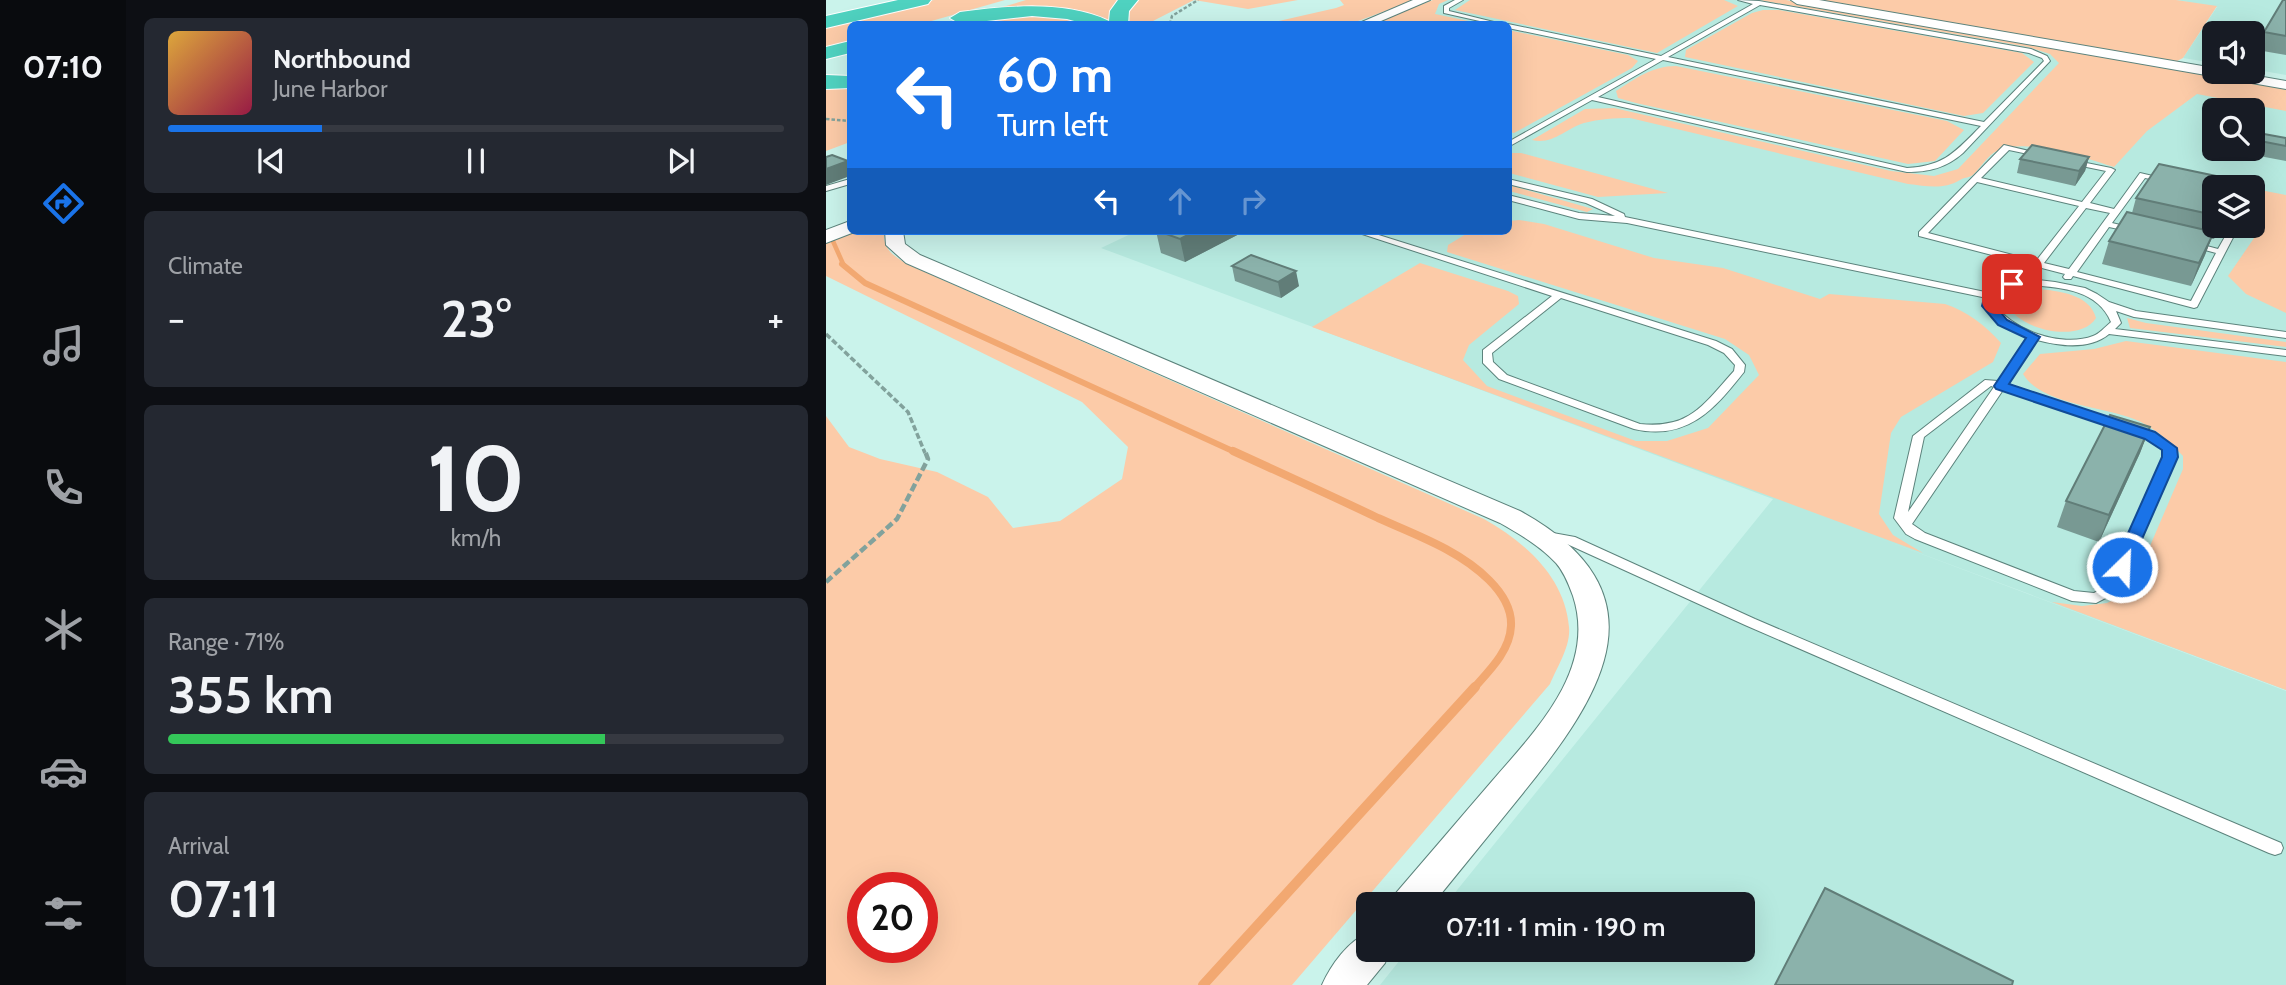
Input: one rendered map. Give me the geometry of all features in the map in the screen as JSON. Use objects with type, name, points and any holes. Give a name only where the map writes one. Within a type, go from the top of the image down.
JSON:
[{"type":"highway","points":[[826,20],[906,0]]},
{"type":"highway","points":[[826,20],[922,0]]},
{"type":"highway","points":[[948,21],[1019,0]]},
{"type":"highway","points":[[1118,21],[1120,10],[1129,0]]},
{"type":"highway","points":[[960,18],[1026,10],[1061,11],[1092,21]]},
{"type":"highway","points":[[826,53],[847,48]]},
{"type":"highway","points":[[826,82],[847,82]]},
{"type":"street","points":[[1372,21],[1424,0]]},
{"type":"street","points":[[1797,0],[2286,85]]},
{"type":"street","points":[[826,223],[847,215]]},
{"type":"street","points":[[826,237],[847,228]]},
{"type":"street","points":[[894,235],[897,249],[914,259],[1510,517],[1542,535],[1569,559],[1583,584],[1595,618],[1589,662],[1575,698],[1551,735],[1420,892]]},
{"type":"street","points":[[1342,985],[1361,962]]},
{"type":"lane","points":[[1460,0],[1446,7],[1446,12],[1486,21]]},
{"type":"lane","points":[[1592,98],[1907,170],[1938,168],[1949,162],[2047,61],[2045,57],[2031,51],[2001,45],[1741,0]]},
{"type":"lane","points":[[1512,143],[1759,3]]},
{"type":"lane","points":[[1512,27],[1986,125]]},
{"type":"lane","points":[[2038,264],[2111,170],[2007,147],[1922,234],[2194,305]]},
{"type":"lane","points":[[2062,285],[2143,175],[2178,183]]},
{"type":"lane","points":[[1975,179],[2116,212]]},
{"type":"lane","points":[[826,190],[847,182]]},
{"type":"lane","points":[[1512,182],[1589,201],[1627,219]]},
{"type":"lane","points":[[1512,198],[1579,216],[1627,219],[1990,296]]},
{"type":"lane","points":[[2107,224],[2145,233]]},
{"type":"lane","points":[[1370,235],[1712,343],[1728,351],[1740,365],[1739,372],[1693,420],[1681,426],[1651,429],[1503,377],[1488,363],[1487,352],[1559,295]]},
{"type":"lane","points":[[2185,321],[2228,238]]},
{"type":"lane","points":[[2183,242],[2221,251]]},
{"type":"lane","points":[[2286,335],[2134,314],[2062,285],[2030,282],[2012,284],[1998,289],[1990,296],[1989,306],[1993,314],[2017,331],[2034,337],[2070,342],[2101,337],[2111,332],[2286,353]]},
{"type":"lane","points":[[2105,304],[2113,313],[2116,323],[2111,332]]},
{"type":"lane","points":[[1905,525],[2034,337]]},
{"type":"lane","points":[[1989,382],[2150,435],[2169,448],[2170,457],[2112,590],[2096,598],[2072,596],[1920,536],[1905,525],[1900,511],[1919,436],[1989,382]]},
{"type":"lane","points":[[1542,535],[1570,540],[1750,622],[2275,848]]},
{"type":"path","points":[[1170,21],[1171,16],[1198,0]]},
{"type":"path","points":[[826,119],[847,121]]},
{"type":"path","points":[[826,334],[908,412],[928,459],[897,519],[826,582]]},
{"type":"shaded area","points":[[934,0],[1005,0],[932,21],[847,21],[847,45],[826,51],[826,25]]},
{"type":"shaded area","points":[[1026,0],[1121,0],[1110,21],[1052,8],[989,11]]},
{"type":"shaded area","points":[[1138,0],[1194,0],[1153,21],[1130,21],[1129,9]]},
{"type":"shaded area","points":[[1194,0],[1298,0],[1248,9]]},
{"type":"shaded area","points":[[1340,0],[1415,0],[1358,21],[1279,21],[1344,5]]},
{"type":"shaded area","points":[[1433,0],[1448,0],[1439,4],[1435,14],[1469,21],[1378,21]]},
{"type":"shaded area","points":[[1439,0],[1778,0],[2202,75],[2202,84],[2252,84],[2286,90],[2286,690],[1863,532],[2286,691],[2286,985],[1380,985],[1398,962],[1755,962],[1755,892],[1456,892],[1773,499],[1101,248],[1129,235],[1512,235],[1512,21],[1385,21]]},
{"type":"shaded area","points":[[1470,0],[1724,0],[1738,6],[1657,53],[1455,10]]},
{"type":"shaded area","points":[[1759,0],[1786,0],[2202,74],[2202,84],[2258,84],[2286,89],[2286,111],[2265,107],[2265,98],[2218,98],[2197,94],[2147,131],[2114,167],[2055,150],[2009,147],[1994,153],[1971,176],[1947,185],[1935,186],[1908,184],[1630,118],[1590,122],[1553,138],[1532,140],[1585,109],[1614,108],[1891,171],[1934,176],[1958,169],[2059,63],[2050,54],[2028,47]]},
{"type":"shaded area","points":[[1816,0],[2176,0],[2217,6],[2207,21],[2202,21],[2202,29],[2183,58],[2175,62]]},
{"type":"shaded area","points":[[2176,0],[2286,0],[2286,75],[2265,71],[2265,21],[2208,21],[2217,7]]},
{"type":"shaded area","points":[[1779,10],[2022,53],[2034,62],[1983,113],[1964,116],[1685,57],[1686,50],[1752,13]]},
{"type":"shaded area","points":[[1031,12],[1075,17],[1083,21],[960,21],[988,15]]},
{"type":"shaded area","points":[[2202,30],[2202,61],[2183,58]]},
{"type":"shaded area","points":[[1512,31],[1628,55],[1638,61],[1632,68],[1514,133]]},
{"type":"shaded area","points":[[1676,66],[1947,121],[1964,130],[1935,161],[1908,164],[1618,98],[1616,91],[1637,78],[1659,68]]},
{"type":"shaded area","points":[[826,84],[847,86],[847,143],[826,151]]},
{"type":"shaded area","points":[[1512,153],[1521,153],[1668,193],[1598,197],[1512,174]]},
{"type":"shaded area","points":[[1512,186],[1593,209],[1587,212],[1512,192]]},
{"type":"shaded area","points":[[2265,191],[2286,195],[2286,313],[2246,294],[2228,276],[2254,238],[2265,238]]},
{"type":"shaded area","points":[[1512,221],[1544,224],[1654,258],[1723,268],[1820,299],[1829,294],[1945,304],[1982,325],[2001,343],[1993,362],[1901,417],[1891,433],[1879,514],[1893,535],[1923,553],[1312,327],[1420,263],[1508,291],[1518,296],[1519,304],[1469,345],[1463,360],[1487,386],[1636,441],[1667,441],[1708,428],[1759,375],[1749,355],[1725,339],[1447,252],[1448,245],[1464,235],[1512,235]]},
{"type":"shaded area","points":[[847,233],[847,235],[884,235],[887,248],[909,265],[1484,519],[1528,550],[1551,577],[1566,609],[1569,634],[1566,649],[1550,684],[1372,892],[1356,892],[1356,910],[1292,985],[826,985],[826,416],[849,447],[880,459],[937,472],[988,497],[1013,528],[1060,521],[1122,479],[1128,447],[1082,402],[826,276],[826,241]]},
{"type":"shaded area","points":[[2038,289],[2064,293],[2080,299],[2093,310],[2096,318],[2088,326],[2064,332],[2050,331],[2023,321],[2007,304],[2012,296],[2019,292]]},
{"type":"shaded area","points":[[2127,318],[2146,323],[2286,342],[2286,347],[2130,328]]},
{"type":"shaded area","points":[[2126,341],[2286,362],[2286,690],[2052,602],[2082,606],[2107,603],[2127,593],[2138,574],[2183,469],[2183,456],[2164,437],[2141,422],[2045,393],[2032,385],[2023,374],[2040,354],[2094,349]]},
{"type":"building","points":[[2283,0],[2286,0],[2286,36],[2265,30]]},
{"type":"building","points":[[2265,134],[2286,138],[2286,146],[2265,142]]},
{"type":"building","points":[[2032,145],[2089,157],[2079,171],[2020,159]]},
{"type":"building","points":[[832,155],[847,161],[826,169],[826,157]]},
{"type":"building","points":[[2159,164],[2211,175],[2202,175],[2202,212],[2136,198]]},
{"type":"building","points":[[2127,212],[2202,229],[2202,238],[2211,238],[2199,263],[2109,241]]},
{"type":"building","points":[[1169,235],[1188,235],[1180,239]]},
{"type":"building","points":[[1251,255],[1296,271],[1278,282],[1232,266]]},
{"type":"building","points":[[2110,415],[2150,427],[2109,515],[2066,501]]},
{"type":"building","points":[[1825,888],[2013,981],[2012,985],[1775,985]]},
{"type":"waterway","points":[[832,239],[844,265]]},
{"type":"waterway","points":[[844,265],[865,283],[1237,453]]},
{"type":"waterway","points":[[1233,451],[1436,544],[1464,560],[1489,580],[1508,607],[1511,619],[1510,635],[1498,660],[1473,689]]},
{"type":"waterway","points":[[1203,985],[1475,687]]},
{"type":"route","points":[[2012,284],[1998,289],[1990,296],[1989,306],[2003,323],[2034,337],[2001,386],[2150,435],[2165,443],[2171,453],[2122,567]]}]
